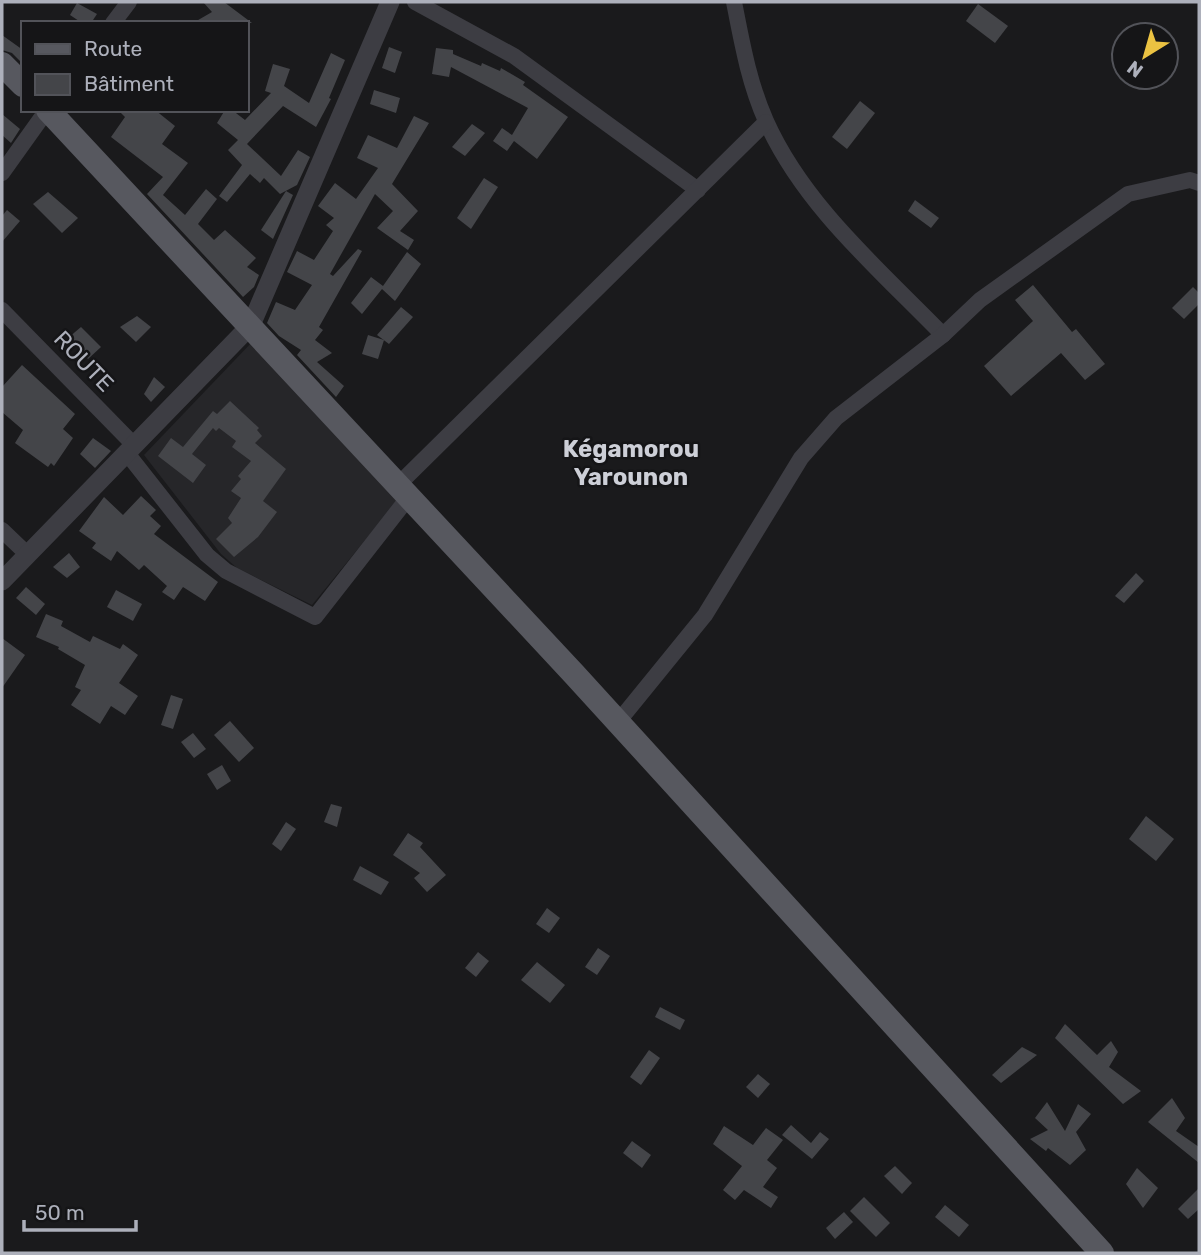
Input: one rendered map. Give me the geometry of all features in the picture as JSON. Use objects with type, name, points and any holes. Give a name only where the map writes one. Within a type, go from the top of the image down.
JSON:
[{"type":"main road","points":[[2,64],[21,83]]},
{"type":"main road","points":[[50,112],[618,722],[1102,1253]]},
{"type":"street","points":[[115,21],[129,2]]},
{"type":"street","points":[[2,581],[26,553],[251,326],[390,2]]},
{"type":"street","points":[[415,2],[514,56],[698,190]]},
{"type":"street","points":[[734,2],[747,73],[766,122],[831,220],[943,335]]},
{"type":"street","points":[[2,173],[47,112]]},
{"type":"street","points":[[402,492],[766,122]]},
{"type":"street","points":[[618,722],[705,615],[801,458],[836,418],[943,335],[980,300],[1128,194],[1190,180],[1199,183]]},
{"type":"street","name":"ROUTE","points":[[2,310],[130,448],[207,555],[226,572],[315,617],[402,492]]},
{"type":"street","points":[[2,530],[26,553]]},
{"type":"shaded area","points":[[254,340],[398,500],[312,605],[237,568],[221,554],[144,455]]},
{"type":"building","points":[[203,2],[224,2],[252,23],[196,21],[212,12]]},
{"type":"building","points":[[77,3],[97,14],[92,21],[79,21],[70,15]]},
{"type":"building","points":[[978,4],[1008,26],[995,43],[966,21]]},
{"type":"building","points":[[2,35],[21,49],[21,62],[12,53],[2,50]]},
{"type":"building","points":[[389,47],[402,52],[395,73],[382,68]]},
{"type":"building","points":[[436,48],[453,50],[453,54],[481,66],[482,63],[500,71],[501,68],[525,82],[523,85],[568,117],[537,159],[514,141],[507,151],[493,141],[502,128],[512,135],[528,108],[451,67],[449,77],[432,74]]},
{"type":"building","points":[[331,53],[345,60],[329,98],[331,99],[316,127],[283,106],[247,144],[281,176],[298,150],[310,157],[297,185],[280,194],[264,178],[260,183],[250,174],[227,202],[219,196],[242,165],[228,150],[238,140],[217,123],[224,112],[235,112],[245,120],[271,93],[265,91],[273,64],[290,69],[284,86],[309,103]]},
{"type":"building","points":[[374,90],[400,98],[396,113],[370,104]]},
{"type":"building","points":[[860,101],[875,113],[847,149],[832,137]]},
{"type":"building","points":[[120,112],[158,112],[175,126],[162,144],[188,163],[163,195],[185,215],[206,189],[217,199],[198,224],[214,240],[225,230],[256,258],[247,267],[259,275],[254,287],[243,297],[147,194],[163,177],[111,137],[125,117]]},
{"type":"building","points":[[2,114],[20,129],[11,143],[2,135]]},
{"type":"building","points":[[414,116],[429,123],[392,184],[418,211],[400,231],[414,240],[408,250],[377,228],[393,211],[375,194],[330,274],[333,276],[358,249],[362,251],[319,327],[323,330],[315,340],[332,353],[317,362],[344,386],[336,397],[297,355],[301,350],[279,336],[267,323],[276,302],[295,310],[312,285],[287,272],[297,251],[314,260],[333,231],[326,225],[334,218],[318,206],[335,183],[356,199],[378,168],[357,158],[368,135],[397,148]]},
{"type":"building","points":[[472,124],[485,133],[465,156],[452,147]]},
{"type":"building","points":[[484,178],[498,187],[471,229],[457,218]]},
{"type":"building","points":[[286,191],[293,195],[273,239],[261,230]]},
{"type":"building","points":[[48,192],[78,218],[62,233],[33,204]]},
{"type":"building","points":[[915,200],[939,218],[931,228],[908,211]]},
{"type":"building","points":[[7,210],[20,221],[2,242],[2,216]]},
{"type":"building","points":[[407,252],[421,264],[395,301],[382,289],[362,314],[351,303],[371,277],[383,286]]},
{"type":"building","points":[[1033,285],[1072,332],[1076,329],[1105,364],[1085,380],[1061,353],[1011,396],[984,366],[1033,321],[1015,300]]},
{"type":"building","points":[[1193,287],[1199,293],[1199,304],[1184,319],[1172,308]]},
{"type":"building","points":[[401,307],[413,317],[389,344],[377,335]]},
{"type":"building","points":[[137,316],[151,327],[136,342],[120,327]]},
{"type":"building","points":[[81,327],[101,347],[88,359],[68,338]]},
{"type":"building","points":[[368,335],[384,340],[378,359],[362,354]]},
{"type":"building","points":[[22,365],[75,414],[63,429],[73,438],[54,466],[51,463],[48,467],[15,443],[23,430],[2,412],[2,387]]},
{"type":"building","points":[[154,377],[165,387],[151,402],[144,394]]},
{"type":"building","points":[[230,401],[259,428],[257,430],[262,436],[255,443],[286,469],[263,501],[277,512],[258,537],[234,557],[216,539],[232,523],[228,518],[241,498],[231,491],[241,479],[238,476],[251,461],[232,447],[236,441],[219,428],[216,431],[213,428],[192,454],[206,465],[193,483],[158,456],[171,438],[183,447],[213,411],[217,414]]},
{"type":"building","points":[[93,438],[111,451],[95,468],[80,454]]},
{"type":"building","points":[[141,496],[156,510],[150,516],[161,526],[154,534],[218,582],[205,601],[183,587],[174,600],[162,592],[167,586],[144,565],[139,570],[117,551],[111,561],[92,548],[96,543],[79,531],[104,497],[123,515]]},
{"type":"building","points":[[69,553],[80,567],[67,578],[53,567]]},
{"type":"building","points":[[1136,573],[1144,581],[1124,603],[1115,596]]},
{"type":"building","points":[[26,587],[45,604],[36,615],[16,598]]},
{"type":"building","points":[[116,590],[142,604],[133,621],[107,607]]},
{"type":"building","points":[[46,614],[63,621],[61,626],[90,642],[93,636],[120,649],[123,644],[138,655],[119,683],[138,696],[125,715],[111,706],[100,724],[71,705],[81,690],[75,687],[85,665],[58,649],[59,647],[36,637]]},
{"type":"building","points":[[2,638],[25,655],[2,688]]},
{"type":"building","points":[[171,695],[183,699],[173,729],[161,725]]},
{"type":"building","points":[[230,721],[254,748],[239,762],[214,735]]},
{"type":"building","points":[[193,733],[206,749],[194,758],[181,742]]},
{"type":"building","points":[[222,765],[231,781],[217,790],[207,774]]},
{"type":"building","points":[[331,804],[342,807],[337,827],[324,822]]},
{"type":"building","points":[[1146,816],[1174,839],[1156,861],[1129,839]]},
{"type":"building","points":[[286,822],[296,829],[281,851],[272,844]]},
{"type":"building","points":[[408,833],[423,843],[420,847],[446,875],[427,892],[414,878],[420,873],[393,855]]},
{"type":"building","points":[[360,866],[389,882],[381,895],[353,880]]},
{"type":"building","points":[[547,908],[560,918],[549,933],[536,924]]},
{"type":"building","points":[[598,948],[610,956],[597,975],[585,967]]},
{"type":"building","points":[[478,952],[489,961],[476,977],[465,968]]},
{"type":"building","points":[[537,962],[565,985],[550,1003],[521,980]]},
{"type":"building","points":[[660,1007],[685,1020],[680,1030],[655,1017]]},
{"type":"building","points":[[1065,1024],[1097,1055],[1111,1041],[1118,1052],[1109,1067],[1141,1091],[1123,1104],[1055,1038]]},
{"type":"building","points":[[1022,1047],[1037,1055],[1001,1083],[992,1075]]},
{"type":"building","points":[[649,1050],[660,1058],[641,1085],[630,1077]]},
{"type":"building","points":[[758,1074],[770,1084],[758,1098],[746,1087]]},
{"type":"building","points":[[1172,1098],[1185,1118],[1176,1131],[1199,1147],[1199,1163],[1148,1122]]},
{"type":"building","points":[[1047,1102],[1065,1131],[1078,1104],[1091,1114],[1076,1132],[1086,1150],[1070,1165],[1048,1148],[1046,1151],[1030,1139],[1048,1130],[1035,1118]]},
{"type":"building","points":[[791,1125],[811,1143],[820,1132],[829,1139],[812,1159],[782,1135]]},
{"type":"building","points":[[724,1126],[753,1145],[766,1128],[783,1140],[767,1160],[777,1168],[763,1187],[778,1197],[771,1208],[744,1190],[735,1200],[723,1190],[742,1166],[713,1144]]},
{"type":"building","points":[[632,1141],[651,1155],[642,1168],[623,1153]]},
{"type":"building","points":[[895,1166],[912,1183],[902,1194],[884,1176]]},
{"type":"building","points":[[1137,1168],[1158,1188],[1143,1208],[1126,1184]]},
{"type":"building","points":[[1199,1188],[1199,1209],[1188,1219],[1178,1209]]},
{"type":"building","points":[[864,1197],[890,1223],[876,1237],[850,1211]]},
{"type":"building","points":[[945,1205],[969,1225],[959,1237],[935,1217]]},
{"type":"building","points":[[844,1212],[853,1222],[835,1239],[826,1228]]},
{"type":"district","name":"Kégamorou Yarounon","points":[[631,463]]}]
